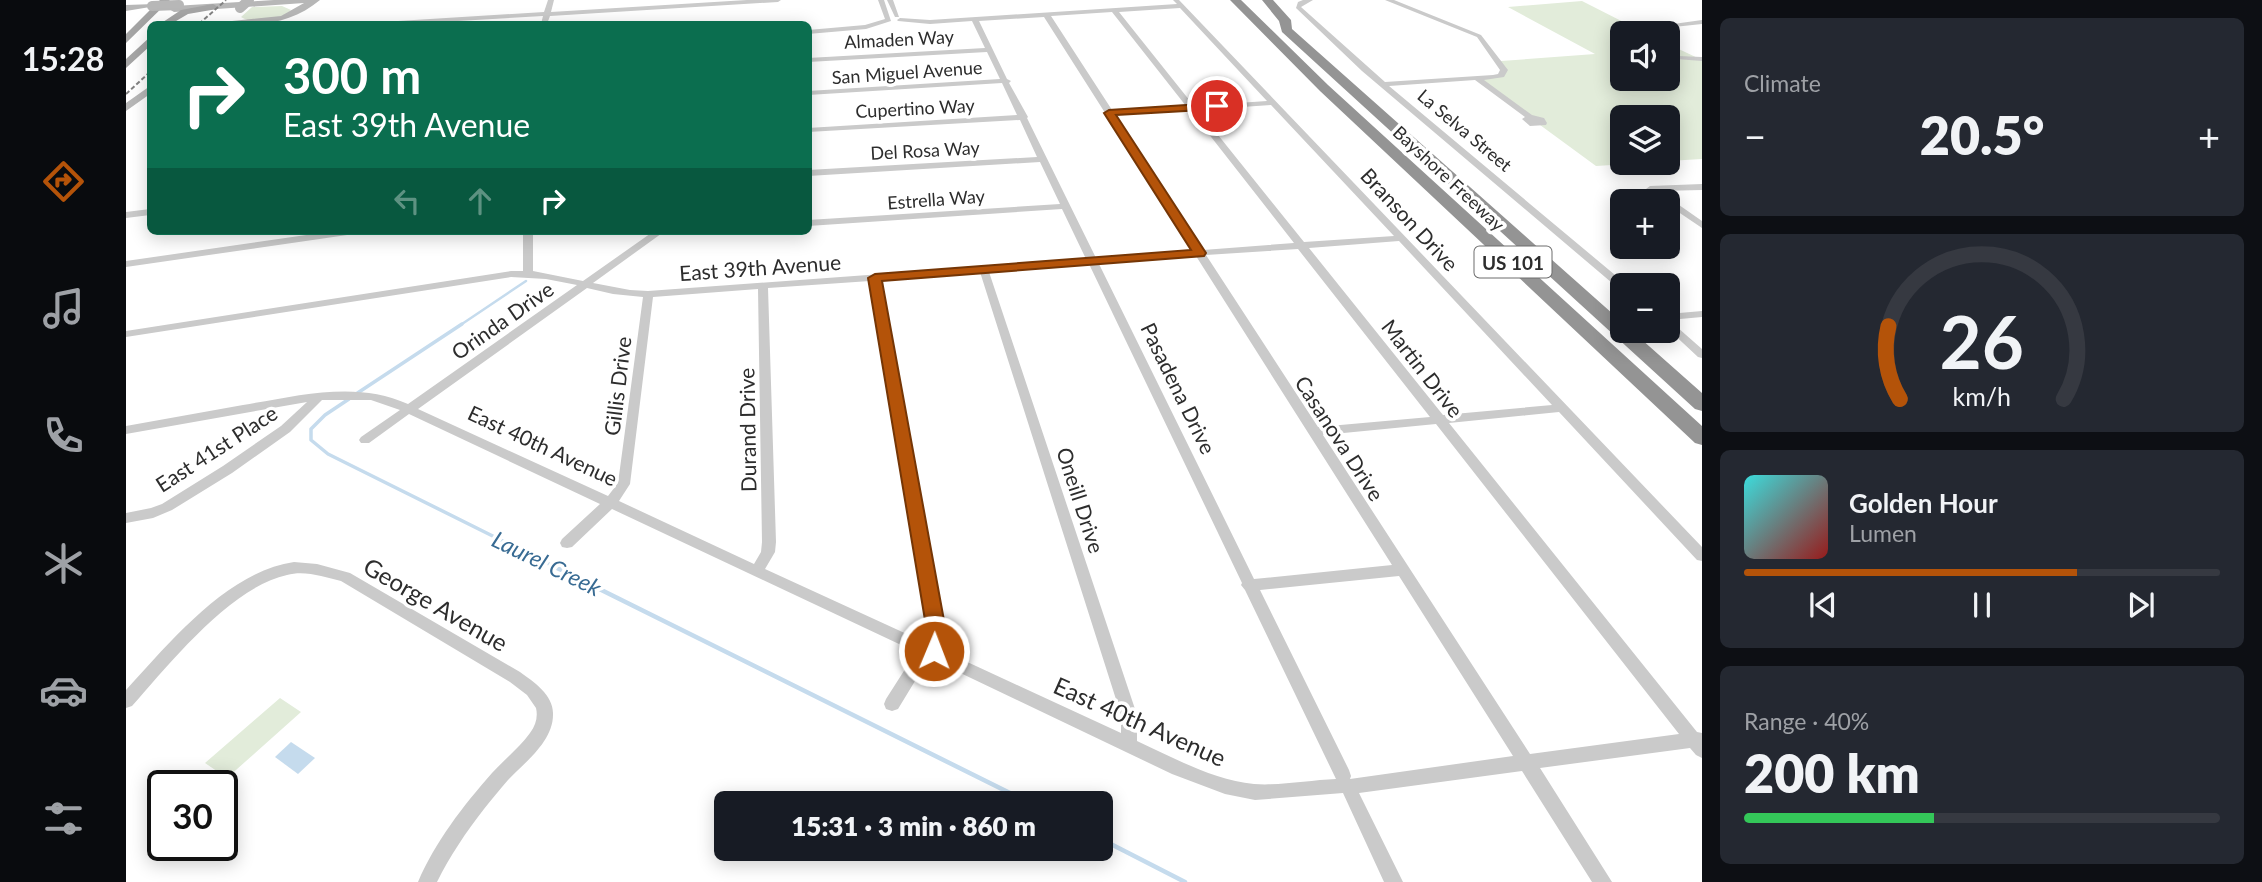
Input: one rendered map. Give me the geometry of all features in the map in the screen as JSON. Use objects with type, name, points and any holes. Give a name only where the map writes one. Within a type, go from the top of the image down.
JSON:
[{"type":"highway","name":"Bayshore Freeway","points":[[1252,0],[1702,404]]},
{"type":"highway","points":[[1267,0],[1285,20],[1286,30]]},
{"type":"highway","name":"Bayshore Freeway","points":[[1230,4],[1293,73],[1324,88],[1702,438]]},
{"type":"main road","points":[[126,40],[165,0]]},
{"type":"main road","points":[[196,0],[216,5]]},
{"type":"main road","points":[[235,16],[249,0]]},
{"type":"main road","points":[[126,10],[180,5],[316,0]]},
{"type":"main road","points":[[269,21],[283,19],[305,5],[323,0]]},
{"type":"main road","points":[[267,1],[298,10]]},
{"type":"main road","points":[[167,21],[180,5]]},
{"type":"main road","points":[[159,21],[180,5]]},
{"type":"main road","points":[[170,21],[185,12],[216,5]]},
{"type":"main road","points":[[126,29],[147,7]]},
{"type":"main road","points":[[126,54],[147,31]]},
{"type":"main road","points":[[126,65],[147,43]]},
{"type":"main road","points":[[126,108],[147,92]]},
{"type":"street","points":[[545,21],[551,0]]},
{"type":"street","points":[[438,21],[778,0]]},
{"type":"street","points":[[881,0],[888,19]]},
{"type":"street","points":[[890,0],[899,18]]},
{"type":"street","name":"La Selva Street","points":[[1310,0],[1300,3],[1298,7],[1384,84],[1610,276]]},
{"type":"street","points":[[1384,84],[1478,79],[1501,75],[1504,70],[1479,36],[1388,0]]},
{"type":"street","points":[[812,32],[866,27],[899,18],[930,22],[975,20],[1179,3]]},
{"type":"street","name":"Branson Drive","points":[[1179,3],[1702,556]]},
{"type":"street","name":"Martin Drive","points":[[1114,10],[1699,742]]},
{"type":"street","name":"Casanova Drive","points":[[1046,14],[1604,882]]},
{"type":"street","name":"Pasadena Drive","points":[[975,20],[1007,81],[1248,586],[1394,882]]},
{"type":"street","points":[[1680,24],[1702,22]]},
{"type":"street","name":"Almaden Way","points":[[812,60],[991,50]]},
{"type":"street","points":[[1680,58],[1702,60]]},
{"type":"street","points":[[1478,79],[1530,117]]},
{"type":"street","name":"San Miguel Avenue","points":[[812,93],[1007,81]]},
{"type":"street","points":[[1109,113],[1274,103]]},
{"type":"street","name":"Cupertino Way","points":[[812,130],[1024,117]]},
{"type":"street","name":"Del Rosa Way","points":[[812,173],[1043,159]]},
{"type":"street","points":[[1702,187],[1650,189],[1702,225]]},
{"type":"street","name":"Estrella Way","points":[[812,223],[1065,206]]},
{"type":"street","points":[[126,215],[147,212]]},
{"type":"street","points":[[126,264],[326,235]]},
{"type":"street","points":[[528,235],[528,273]]},
{"type":"street","name":"Orinda Drive","points":[[365,440],[654,235]]},
{"type":"street","name":"East 39th Avenue","points":[[126,334],[528,273],[553,275],[612,292],[648,294],[1402,238]]},
{"type":"street","name":"Oneill Drive","points":[[984,270],[1129,716],[1129,744]]},
{"type":"street","points":[[875,278],[935,626],[926,649],[892,704]]},
{"type":"street","name":"Durand Drive","points":[[757,571],[768,552],[769,542],[763,286]]},
{"type":"street","name":"Gillis Drive","points":[[567,543],[611,502],[624,484],[648,294]]},
{"type":"street","points":[[1680,316],[1702,314]]},
{"type":"street","points":[[1680,334],[1702,355]]},
{"type":"street","name":"East 40th Avenue","points":[[126,430],[319,396],[371,396],[409,408],[1129,744],[1225,786],[1255,792],[1347,785],[1699,742]]},
{"type":"street","name":"East 41st Place","points":[[126,518],[153,513],[222,472],[276,437],[302,416],[319,396]]},
{"type":"street","points":[[1313,432],[1563,408]]},
{"type":"street","name":"George Avenue","points":[[126,701],[222,604],[259,579],[287,569],[317,569],[345,577],[514,677],[533,689],[543,703],[545,721],[535,738],[450,839],[428,882]]},
{"type":"street","points":[[1248,586],[1403,570]]},
{"type":"green space","points":[[1582,1],[1621,21],[1610,21],[1610,91],[1680,91],[1680,50],[1702,60],[1702,159],[1680,160],[1680,105],[1610,105],[1610,165],[1596,166],[1477,79],[1502,75],[1501,61],[1595,54],[1508,7]]},
{"type":"green space","points":[[282,6],[291,10],[273,19],[253,21],[241,17],[252,7]]},
{"type":"green space","points":[[280,698],[301,712],[236,770],[215,770],[205,763]]},
{"type":"water","points":[[291,742],[315,758],[298,774],[275,757]]},
{"type":"waterway","name":"Laurel Creek","points":[[461,325],[526,281]]},
{"type":"waterway","name":"Laurel Creek","points":[[356,394],[461,325]]},
{"type":"waterway","name":"Laurel Creek","points":[[349,399],[325,415],[311,429],[311,440],[328,454],[555,567]]},
{"type":"waterway","name":"Laurel Creek","points":[[551,565],[1006,791]]},
{"type":"waterway","name":"Laurel Creek","points":[[1113,845],[1185,882]]},
{"type":"railway","points":[[202,21],[226,0]]},
{"type":"railway","points":[[126,94],[147,75]]},
{"type":"route","points":[[934,651],[929,643],[935,626],[875,278],[1199,253],[1109,113],[1217,106]]}]
